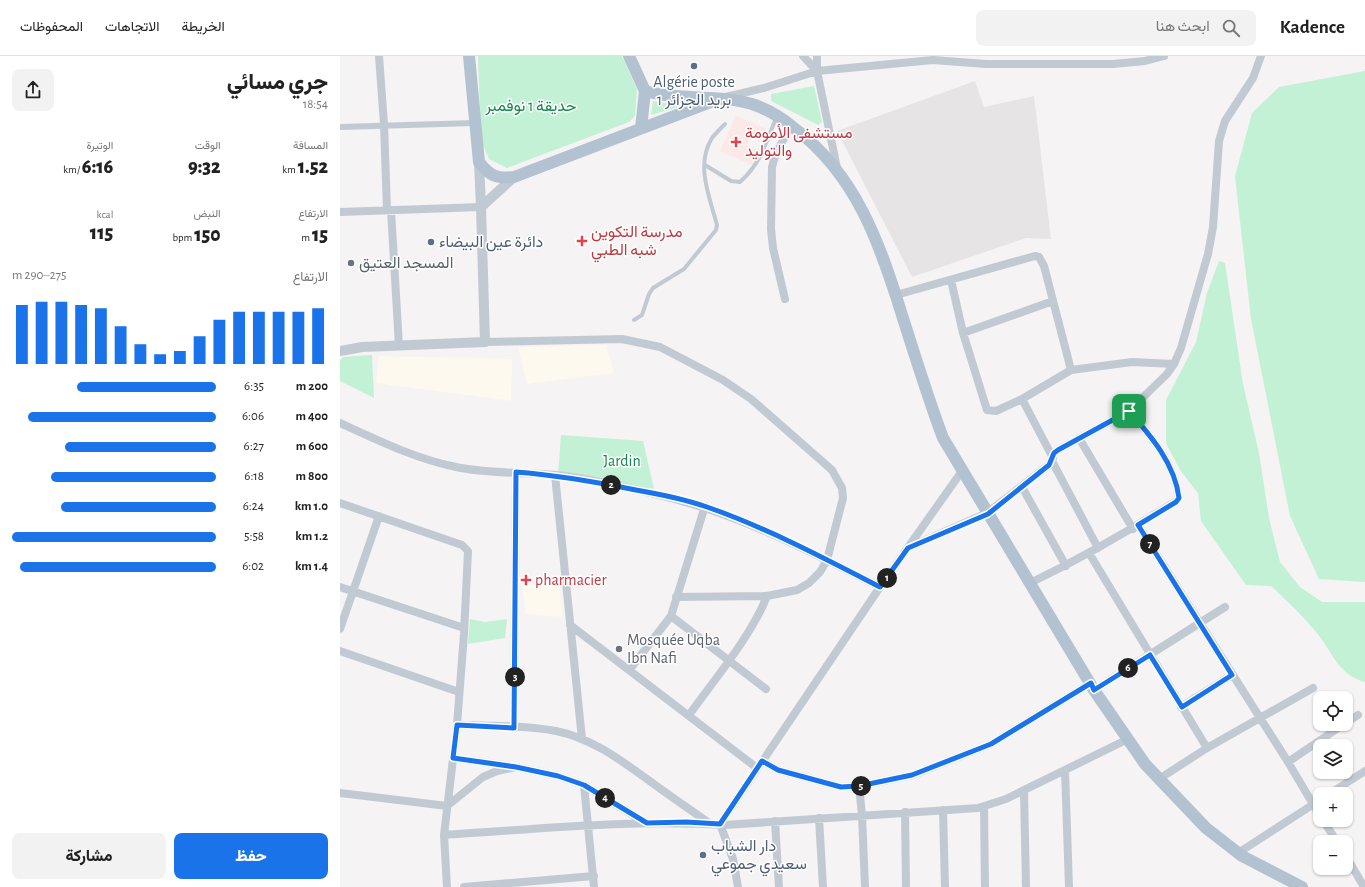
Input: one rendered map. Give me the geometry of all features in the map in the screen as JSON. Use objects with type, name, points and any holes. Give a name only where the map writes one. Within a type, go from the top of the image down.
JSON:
[{"type":"main road","points":[[469,56],[479,162],[487,172],[503,178],[514,177],[718,99]]},
{"type":"main road","points":[[629,56],[645,91],[641,128]]},
{"type":"main road","points":[[645,91],[668,97],[718,99],[752,104],[777,116],[791,125],[809,139],[837,168],[857,198],[871,226],[896,295],[943,438],[1092,686],[1145,764],[1206,828],[1238,853],[1302,887]]},
{"type":"street","points":[[379,56],[399,346]]},
{"type":"street","points":[[803,56],[817,71]]},
{"type":"street","points":[[817,56],[817,71],[837,168]]},
{"type":"street","points":[[718,99],[764,88],[817,71],[932,60],[1105,64],[1164,56]]},
{"type":"street","points":[[908,548],[988,514],[1022,487],[1052,460],[1054,453],[1129,411],[1167,374],[1174,364],[1181,348],[1208,254],[1213,228],[1219,141],[1225,122],[1253,78],[1261,56]]},
{"type":"street","points":[[340,127],[384,124],[475,123]]},
{"type":"street","points":[[785,299],[773,248],[771,229],[772,167],[775,156],[791,125]]},
{"type":"street","points":[[479,162],[485,342]]},
{"type":"street","points":[[340,212],[481,207],[514,177]]},
{"type":"street","points":[[896,295],[1035,256],[1039,257],[1044,266],[1071,370]]},
{"type":"street","points":[[951,280],[963,333],[987,410],[996,411],[1022,399],[1071,370],[1132,362],[1174,364]]},
{"type":"street","points":[[963,333],[1053,301]]},
{"type":"street","points":[[340,351],[362,347],[485,342],[635,340],[660,347],[723,380],[751,399],[832,470],[838,479],[842,488],[843,498],[827,560],[820,572],[809,583],[797,590],[767,596],[676,597]]},
{"type":"street","points":[[1022,399],[1098,548]]},
{"type":"street","points":[[1030,583],[1066,566],[1135,527],[1176,502],[1179,498],[1178,485],[1171,469],[1148,433],[1129,411]]},
{"type":"street","points":[[340,423],[405,451],[434,461],[462,468],[555,475],[651,493],[705,506],[747,523],[827,560],[880,587]]},
{"type":"street","points":[[1079,438],[1135,527],[1201,622],[1259,718],[1313,798]]},
{"type":"street","points":[[720,824],[880,587],[962,471]]},
{"type":"street","points":[[514,728],[516,472]]},
{"type":"street","points":[[555,475],[582,739]]},
{"type":"street","points":[[1022,487],[1066,566]]},
{"type":"street","points":[[340,503],[462,545],[467,549],[468,555],[464,628],[457,725],[444,835],[447,887]]},
{"type":"street","points":[[630,669],[671,616],[705,506]]},
{"type":"street","points":[[340,629],[379,516]]},
{"type":"street","points":[[1089,553],[1207,748]]},
{"type":"street","points":[[340,588],[464,628]]},
{"type":"street","points":[[689,715],[728,661],[762,609],[767,596]]},
{"type":"street","points":[[570,625],[689,715],[760,765],[834,786],[859,786],[912,775],[991,744],[1092,686],[1150,655],[1225,607]]},
{"type":"street","points":[[671,616],[766,689]]},
{"type":"street","points":[[340,651],[459,692]]},
{"type":"street","points":[[1182,707],[1232,675]]},
{"type":"street","points":[[1159,779],[1207,748],[1313,688]]},
{"type":"street","points":[[1353,718],[1358,715]]},
{"type":"street","points":[[457,725],[557,731],[582,739],[616,757],[710,824]]},
{"type":"street","points":[[1288,762],[1333,731]]},
{"type":"street","points":[[444,835],[589,825],[647,823],[720,824],[775,821],[943,810],[993,805],[1128,739]]},
{"type":"street","points":[[453,758],[516,767],[558,776],[584,785],[647,823]]},
{"type":"street","points":[[340,793],[447,806],[482,777],[497,771],[516,767]]},
{"type":"street","points":[[1065,770],[1069,887]]},
{"type":"street","points":[[1340,787],[1365,771]]},
{"type":"street","points":[[584,785],[594,887]]},
{"type":"street","points":[[859,786],[862,815],[865,887]]},
{"type":"street","points":[[1024,791],[1026,887]]},
{"type":"street","points":[[1238,853],[1313,804]]},
{"type":"street","points":[[984,806],[985,887]]},
{"type":"street","points":[[943,810],[945,887]]},
{"type":"street","points":[[905,812],[906,887]]},
{"type":"street","points":[[819,818],[823,887]]},
{"type":"street","points":[[775,821],[778,887]]},
{"type":"street","points":[[720,824],[733,859],[738,887]]},
{"type":"street","points":[[1353,868],[1364,887]]},
{"type":"street","points":[[464,887],[594,876]]},
{"type":"lane","points":[[705,165],[731,181],[740,182],[759,160],[777,116]]},
{"type":"lane","points":[[634,320],[642,315],[648,294],[653,288],[684,269],[716,230],[717,225],[705,184],[706,151],[713,137],[725,124]]},
{"type":"shaded area","points":[[975,81],[984,107],[1034,96],[1051,239],[1026,238],[912,277],[837,131]]},
{"type":"shaded area","name":"مستشفى الأمومة والتوليد","points":[[736,116],[766,129],[762,138],[752,134],[747,145],[758,150],[752,165],[720,151]]},
{"type":"shaded area","points":[[606,345],[614,373],[527,384],[518,347]]},
{"type":"shaded area","points":[[379,356],[512,359],[511,401],[376,383]]},
{"type":"shaded area","points":[[559,581],[562,617],[526,614],[522,584]]},
{"type":"green space","name":"حديقة 1 نوفمبر","points":[[478,56],[622,56],[637,89],[635,116],[629,122],[507,168],[489,159],[481,140]]},
{"type":"green space","points":[[1365,71],[1365,582],[1319,579],[1290,516],[1251,319],[1235,176],[1252,113],[1279,87]]},
{"type":"green space","points":[[814,86],[822,122],[818,125],[771,101],[771,94]]},
{"type":"green space","points":[[653,101],[682,106],[651,115]]},
{"type":"green space","points":[[1219,261],[1225,263],[1243,384],[1259,453],[1269,518],[1280,562],[1300,587],[1322,602],[1365,602],[1365,682],[1348,674],[1336,662],[1322,639],[1311,626],[1271,586],[1246,585],[1201,521],[1198,493],[1180,470],[1166,443],[1166,400],[1196,342],[1207,293]]},
{"type":"green space","points":[[372,355],[374,398],[340,381],[340,360],[343,357]]},
{"type":"green space","name":"Jardin","points":[[561,435],[643,441],[654,489],[592,478],[558,476]]},
{"type":"green space","points":[[470,619],[485,622],[507,619],[505,638],[468,644]]},
{"type":"place","name":"Algérie poste 1 بريد الجزائر","points":[[694,66]]},
{"type":"place","name":"مستشفى الأمومة والتوليد","points":[[736,142]]},
{"type":"place","name":"مدرسة التكوين شبه الطبي","points":[[582,241]]},
{"type":"place","name":"دائرة عين البيضاء","points":[[431,242]]},
{"type":"place","name":"المسجد العتيق","points":[[351,263]]},
{"type":"place","name":"pharmacier","points":[[526,580]]},
{"type":"place","name":"Mosquée Uqba Ibn Nafi","points":[[619,649]]},
{"type":"place","name":"دار الشباب سعيدي جموعي","points":[[703,855]]},
{"type":"route","points":[[1129,411],[1148,433],[1171,469],[1178,485],[1179,498],[1176,502],[1138,525],[1201,622],[1232,675],[1182,707],[1150,655],[1094,690],[1091,683],[991,744],[912,775],[859,786],[841,787],[778,770],[762,761],[720,824],[686,822],[647,823],[584,785],[558,776],[516,767],[453,758],[457,725],[514,728],[516,472],[558,476],[607,484],[705,506],[806,550],[880,587],[908,548],[988,514],[1049,465],[1052,461],[1054,453],[1058,450],[1129,411]]}]
